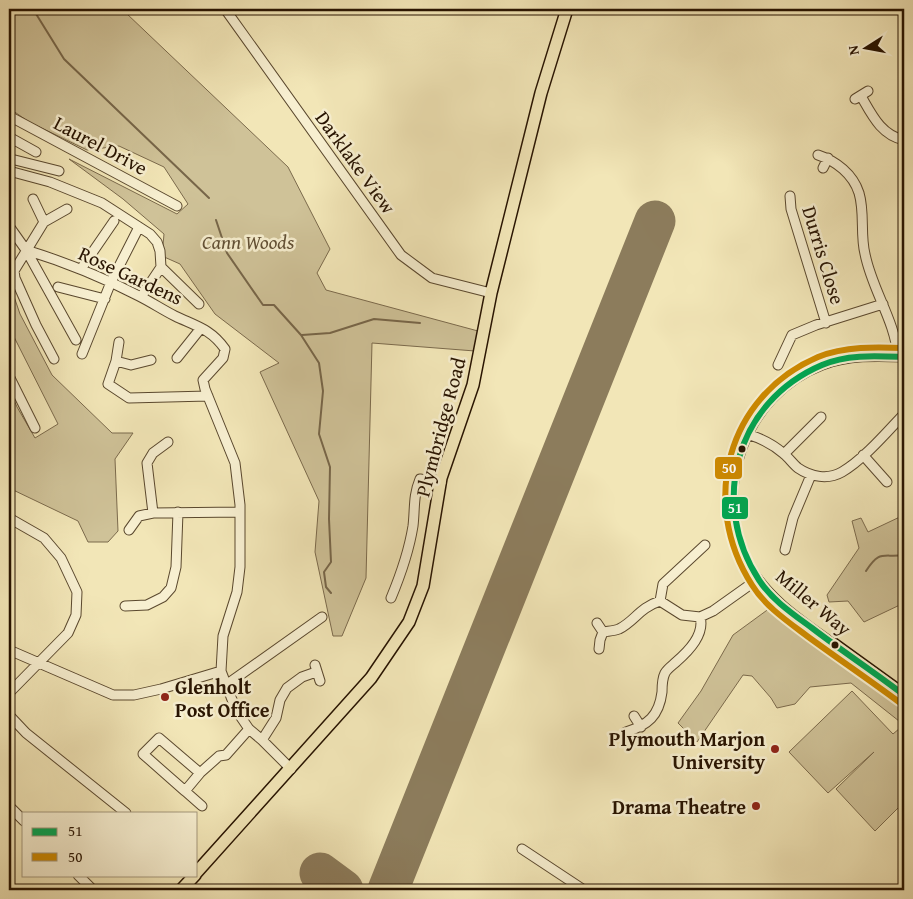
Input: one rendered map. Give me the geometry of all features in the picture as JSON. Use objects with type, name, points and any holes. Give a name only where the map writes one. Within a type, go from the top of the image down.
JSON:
[{"type":"main road","name":"Plymbridge Road","points":[[198,872],[371,678],[409,622],[423,586],[441,483],[473,385],[491,293],[543,83],[567,9]]},
{"type":"main road","name":"Miller Way","points":[[832,643],[904,695]]},
{"type":"main road","name":"Plymbridge Road","points":[[182,890],[194,876]]},
{"type":"street","name":"Darklake View","points":[[225,9],[402,255],[432,278],[491,293]]},
{"type":"street","points":[[861,95],[884,130],[896,138],[904,140]]},
{"type":"street","name":"Laurel Drive","points":[[9,116],[177,206]]},
{"type":"street","points":[[9,137],[36,152]]},
{"type":"street","points":[[818,155],[828,158],[842,167],[859,192],[863,219],[864,252],[867,264],[901,357]]},
{"type":"street","points":[[823,168],[828,158]]},
{"type":"street","points":[[9,161],[11,159],[59,171]]},
{"type":"street","points":[[9,171],[50,182],[102,203],[150,234],[157,242],[160,251],[161,267],[141,297]]},
{"type":"street","points":[[33,199],[44,222]]},
{"type":"street","name":"Durris Close","points":[[793,200],[791,209],[826,323]]},
{"type":"street","points":[[54,359],[36,325],[15,278],[14,271],[44,222],[67,209]]},
{"type":"street","points":[[81,269],[114,221]]},
{"type":"street","points":[[9,226],[26,250],[76,340]]},
{"type":"street","points":[[82,354],[111,282],[139,227]]},
{"type":"street","name":"Rose Gardens","points":[[26,250],[81,269],[111,282],[201,328],[218,340],[225,349],[223,358],[203,380],[208,396]]},
{"type":"street","points":[[161,267],[199,304]]},
{"type":"street","points":[[58,287],[105,299]]},
{"type":"street","points":[[778,366],[792,335],[816,325],[883,304]]},
{"type":"street","points":[[177,358],[201,328]]},
{"type":"street","points":[[119,342],[116,362],[108,384],[129,398],[208,396],[235,463],[240,512],[240,567],[237,592],[223,636],[221,671],[236,710],[249,730],[262,740],[291,769]]},
{"type":"street","name":"Miller Way","points":[[832,643],[779,603],[758,579],[750,566],[738,538],[732,504],[734,471],[739,454],[753,423],[781,390],[805,373],[822,365],[854,356],[901,357]]},
{"type":"street","points":[[116,362],[131,365],[151,360]]},
{"type":"street","points":[[9,376],[35,428]]},
{"type":"street","points":[[747,434],[762,440],[784,454],[797,468],[811,475],[826,477],[841,472],[864,455],[904,415]]},
{"type":"street","points":[[784,454],[821,417]]},
{"type":"street","points":[[152,512],[147,463],[153,453],[168,442]]},
{"type":"street","points":[[864,455],[887,482]]},
{"type":"street","points":[[785,550],[793,518],[811,475]]},
{"type":"street","points":[[391,598],[404,568],[413,526],[414,492],[420,479],[441,483]]},
{"type":"street","points":[[129,530],[139,516],[152,512],[240,512]]},
{"type":"street","points":[[125,606],[147,605],[164,597],[171,588],[176,567],[178,512]]},
{"type":"street","points":[[9,518],[44,538],[61,558],[77,592],[76,615],[68,634],[9,693]]},
{"type":"street","points":[[660,601],[663,584],[698,556],[705,545]]},
{"type":"street","points":[[660,601],[682,615],[700,616],[714,611],[758,579]]},
{"type":"street","points":[[603,632],[620,628],[644,608],[660,601]]},
{"type":"street","points":[[626,732],[641,727],[652,718],[660,702],[665,674],[688,650],[700,632],[702,624],[700,616]]},
{"type":"street","points":[[226,686],[322,617]]},
{"type":"street","points":[[597,623],[603,632]]},
{"type":"street","points":[[600,649],[600,640],[603,632]]},
{"type":"street","points":[[9,650],[113,695],[134,695],[162,689],[221,671]]},
{"type":"street","points":[[262,740],[276,718],[280,700],[287,688],[302,677],[317,673]]},
{"type":"street","points":[[9,715],[26,733],[125,812]]},
{"type":"street","points":[[634,716],[641,727]]},
{"type":"street","points":[[185,791],[200,773],[219,756],[226,755],[249,730]]},
{"type":"street","points":[[200,773],[159,738],[142,754],[202,806]]},
{"type":"street","points":[[9,806],[22,819]]},
{"type":"street","points":[[522,849],[584,890]]},
{"type":"street","points":[[79,876],[93,890]]},
{"type":"green space","name":"Cann Woods","points":[[9,9],[125,9],[126,13],[288,167],[330,249],[317,273],[326,290],[478,331],[475,351],[372,343],[366,578],[342,636],[333,636],[315,552],[319,501],[260,372],[279,363],[215,314],[180,264],[162,256],[164,234],[123,199],[69,159],[177,214],[188,204],[164,167],[119,146],[87,150],[29,122],[9,108]]},
{"type":"green space","points":[[9,282],[20,314],[52,375],[112,433],[133,433],[115,459],[118,531],[108,542],[88,542],[78,521],[9,488],[9,388],[17,407],[35,438],[58,424],[9,327]]},
{"type":"green space","points":[[904,515],[904,603],[864,622],[848,601],[829,602],[827,595],[859,548],[852,521],[861,518],[868,532]]},
{"type":"green space","points":[[770,608],[832,651],[904,705],[904,725],[851,683],[810,687],[795,704],[777,708],[752,676],[743,675],[697,742],[678,723],[701,691],[733,635]]},
{"type":"green space","points":[[852,691],[893,734],[900,728],[904,733],[904,802],[875,831],[836,789],[874,752],[828,793],[789,752]]},
{"type":"waterway","points":[[33,9],[64,59],[209,198]]},
{"type":"waterway","points":[[216,220],[227,253],[263,305],[274,305],[301,335],[319,363],[323,391],[319,434],[330,467],[329,519],[331,562],[324,572],[326,587],[331,593]]},
{"type":"waterway","points":[[302,335],[330,333],[374,319],[420,323]]},
{"type":"waterway","points":[[866,571],[879,557],[904,555]]},
{"type":"runway","points":[[388,890],[655,221]]},
{"type":"runway","points":[[320,873],[343,890]]},
{"type":"transit line","name":"50","points":[[899,702],[792,625],[757,593],[736,553],[727,520],[726,487],[731,454],[743,424],[762,397],[787,375],[828,353],[850,349],[904,348]]},
{"type":"transit line","name":"51","points":[[904,357],[862,356],[832,361],[792,382],[768,403],[751,429],[739,458],[734,488],[736,519],[744,550],[764,587],[790,612],[904,695]]},
{"type":"place","name":"Glenholt Post Office","points":[[165,697]]},
{"type":"place","name":"Plymouth Marjon University","points":[[775,749]]},
{"type":"place","name":"Drama Theatre","points":[[756,806]]}]
